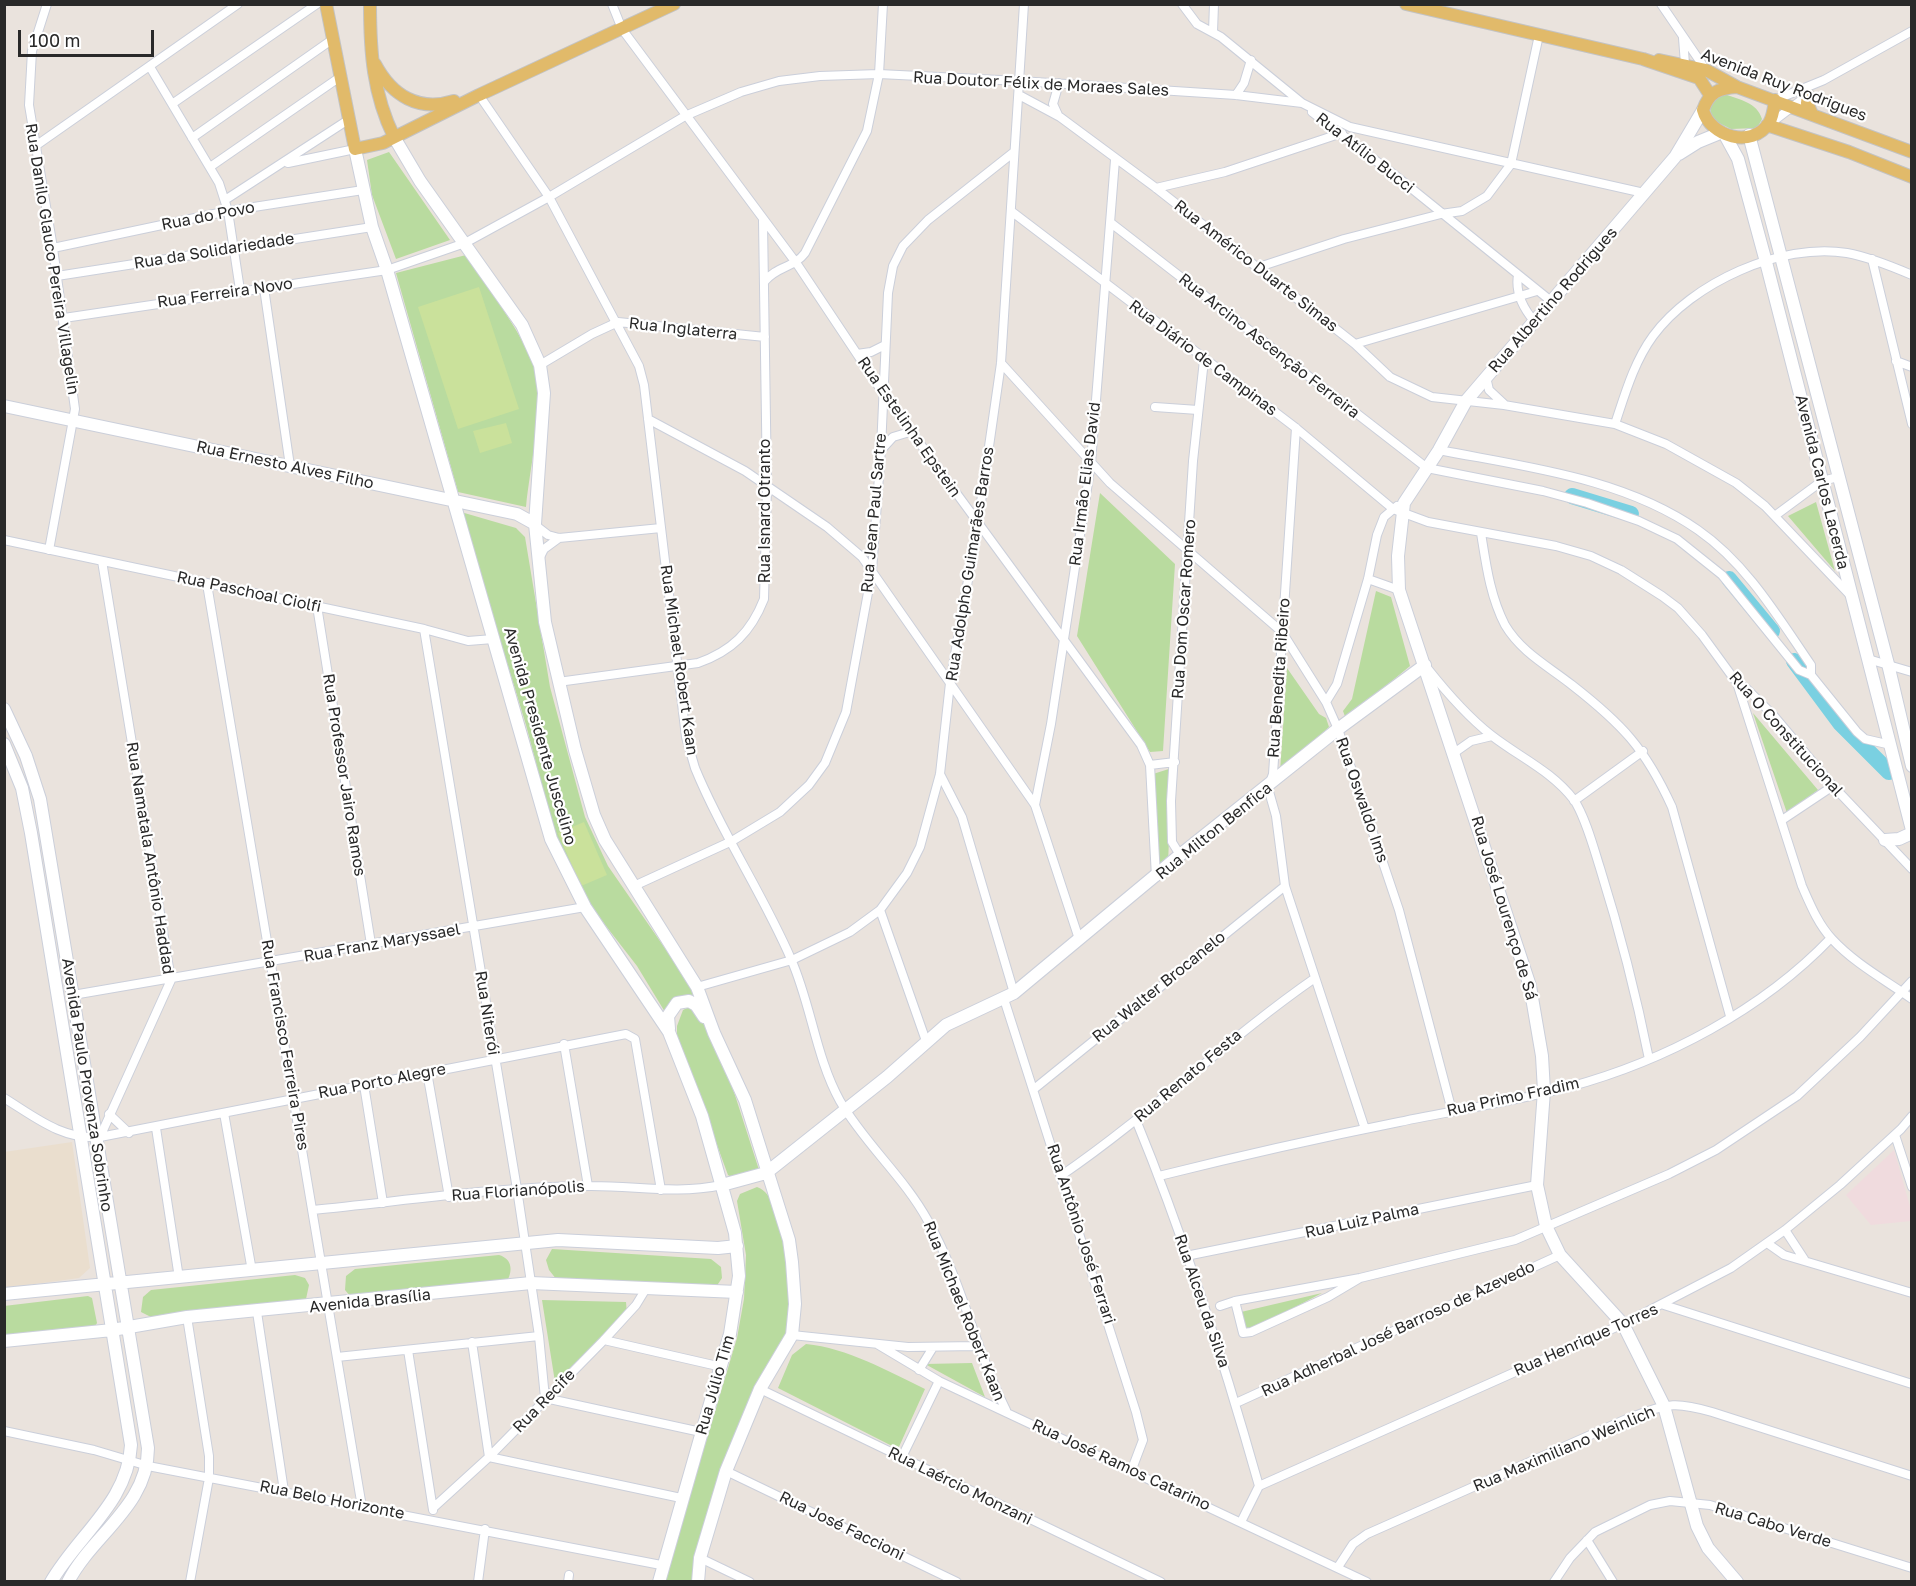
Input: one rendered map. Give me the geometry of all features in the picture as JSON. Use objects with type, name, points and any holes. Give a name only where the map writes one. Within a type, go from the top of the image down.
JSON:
[{"type":"main road","name":"Avenida Presidente Juscelino","points":[[326,4],[348,120],[372,227],[387,270],[551,838],[585,907],[669,1032],[702,1116],[722,1185]]},
{"type":"main road","name":"Avenida Presidente Juscelino","points":[[370,4],[370,55],[381,112],[420,181],[522,325],[540,365],[544,393],[535,524],[545,622],[558,682],[594,814],[605,840],[698,987],[714,1033],[745,1100],[766,1173],[789,1240],[795,1304],[792,1335],[760,1389],[726,1471],[700,1558],[698,1581]]},
{"type":"main road","points":[[355,149],[394,138],[478,95],[674,4]]},
{"type":"main road","name":"Avenida Ruy Rodrigues","points":[[1406,4],[1643,59],[1699,78],[1710,95]]},
{"type":"main road","points":[[370,55],[391,88],[410,100],[441,105],[478,95]]},
{"type":"main road","name":"Avenida Ruy Rodrigues","points":[[1643,59],[1685,64],[1706,70],[1737,87],[1911,152]]},
{"type":"main road","points":[[1737,87],[1722,87],[1710,95],[1703,110],[1707,120],[1723,135],[1749,135],[1767,125],[1775,100]]},
{"type":"main road","points":[[1808,95],[1807,103],[1812,114]]},
{"type":"main road","name":"Rua Albertino Rodrigues","points":[[1439,450],[1466,401],[1675,157],[1703,110]]},
{"type":"main road","points":[[1767,125],[1849,152],[1911,177]]},
{"type":"main road","name":"Rua Albertino Rodrigues","points":[[1675,157],[1698,142],[1723,135]]},
{"type":"main road","name":"Avenida Carlos Lacerda","points":[[1723,135],[1738,159],[1766,262],[1850,596],[1891,745],[1911,831]]},
{"type":"main road","name":"Avenida Carlos Lacerda","points":[[1749,135],[1888,664],[1911,766]]},
{"type":"main road","name":"Rua Ernesto Alves Filho","points":[[4,406],[517,514],[535,524]]},
{"type":"main road","points":[[1400,508],[1439,450]]},
{"type":"main road","name":"Rua José Lourenço de Sá","points":[[1400,508],[1397,566],[1399,590],[1530,986],[1538,1024],[1544,1091],[1537,1185],[1546,1226],[1560,1255],[1623,1324],[1664,1406],[1690,1504],[1708,1548],[1737,1581]]},
{"type":"main road","name":"Rua Milton Benfica","points":[[722,1185],[766,1173],[888,1077],[946,1025],[1009,996],[1338,729],[1425,665]]},
{"type":"main road","name":"Avenida Paulo Provenza Sobrinho","points":[[4,709],[26,756],[40,799],[98,1138],[119,1284],[148,1448],[148,1466]]},
{"type":"main road","name":"Avenida Paulo Provenza Sobrinho","points":[[4,744],[22,788],[32,833],[103,1286],[131,1445],[130,1459]]},
{"type":"main road","points":[[1885,840],[1902,838],[1911,831]]},
{"type":"main road","points":[[669,1032],[671,1009],[676,1003],[689,1001],[696,1005],[714,1033]]},
{"type":"main road","points":[[760,1153],[767,1159],[783,1161]]},
{"type":"main road","name":"Rua Júlio Tim","points":[[658,1581],[722,1366],[737,1292],[737,1246],[722,1185]]},
{"type":"main road","points":[[4,1294],[558,1240],[718,1248],[737,1246]]},
{"type":"main road","name":"Avenida Brasília","points":[[4,1341],[112,1329],[187,1317],[328,1305],[531,1283],[737,1292]]},
{"type":"main road","points":[[51,1581],[75,1545],[118,1495],[130,1459]]},
{"type":"main road","points":[[68,1581],[84,1556],[119,1519],[148,1466]]},
{"type":"street","name":"Rua Danilo Glauco Pereira Villagelin","points":[[47,4],[32,51],[29,70],[29,105],[34,147],[64,318],[74,421],[49,550]]},
{"type":"street","points":[[34,147],[238,4]]},
{"type":"street","points":[[172,104],[316,4]]},
{"type":"street","name":"Rua Estelinha Epstein","points":[[612,4],[622,29],[797,264],[884,393],[1063,641],[1130,728],[1150,765],[1156,877]]},
{"type":"street","points":[[765,280],[773,271],[797,264],[821,225],[867,131],[879,74],[883,4]]},
{"type":"street","name":"Rua Adolpho Guimarães Barros","points":[[698,987],[792,960],[850,932],[880,910],[907,873],[921,847],[940,774],[950,683],[978,523],[1001,363],[1024,4]]},
{"type":"street","name":"Rua Atílio Bucci","points":[[1182,4],[1197,24],[1213,32],[1251,60],[1340,135],[1396,176],[1551,302]]},
{"type":"street","points":[[1213,32],[1214,4]]},
{"type":"street","points":[[1661,4],[1706,70]]},
{"type":"street","points":[[1775,100],[1824,80],[1911,31]]},
{"type":"street","points":[[1259,267],[1344,239],[1441,214],[1462,211],[1482,200],[1510,164],[1539,35]]},
{"type":"street","points":[[1683,37],[1685,64]]},
{"type":"street","points":[[192,138],[333,39]]},
{"type":"street","points":[[1236,94],[1244,83],[1251,60]]},
{"type":"street","points":[[150,67],[210,167],[225,200],[240,290]]},
{"type":"street","name":"Rua Doutor Félix de Moraes Sales","points":[[465,243],[549,197],[685,116],[741,92],[779,81],[820,76],[879,74],[1059,83],[1236,94],[1302,103],[1350,127],[1644,193]]},
{"type":"street","points":[[210,167],[340,77]]},
{"type":"street","points":[[1767,125],[1793,107],[1824,80]]},
{"type":"street","points":[[1059,83],[1053,104],[1060,117]]},
{"type":"street","name":"Rua Michael Robert Kaan","points":[[478,95],[549,197],[618,322],[639,366],[648,419],[686,737],[695,768],[792,960],[830,1077],[859,1132],[915,1200],[929,1222],[958,1289],[977,1346],[1006,1410]]},
{"type":"street","name":"Rua Américo Duarte Simas","points":[[1019,95],[1060,117],[1259,267],[1355,344],[1390,377],[1409,388],[1441,399],[1504,405],[1615,424],[1666,444],[1714,470],[1776,515],[1850,596]]},
{"type":"street","name":"Rua do Povo","points":[[225,200],[348,120]]},
{"type":"street","points":[[1156,189],[1225,172],[1340,135],[1350,127]]},
{"type":"street","points":[[282,164],[355,149]]},
{"type":"street","name":"Rua Jean Paul Sartre","points":[[634,886],[732,840],[780,812],[808,785],[825,763],[846,712],[872,572],[881,449],[889,281],[903,246],[928,220],[1014,152]]},
{"type":"street","name":"Rua Irmão Elias David","points":[[1035,804],[1091,464],[1115,160]]},
{"type":"street","name":"Rua do Povo","points":[[53,248],[228,211],[363,190]]},
{"type":"street","name":"Rua Diário de Campinas","points":[[1011,211],[1400,508]]},
{"type":"street","name":"Rua Isnard Otranto","points":[[558,682],[698,663],[727,650],[740,640],[758,615],[765,599],[767,487],[764,221]]},
{"type":"street","name":"Rua Arcino Ascenção Ferreira","points":[[1111,223],[1427,468]]},
{"type":"street","name":"Rua da Solidariedade","points":[[57,276],[372,227]]},
{"type":"street","points":[[387,270],[465,243]]},
{"type":"street","points":[[1615,424],[1640,359],[1652,338],[1669,317],[1710,284],[1766,262],[1810,253],[1845,253],[1872,259],[1911,275]]},
{"type":"street","points":[[1872,259],[1911,424]]},
{"type":"street","name":"Rua Ferreira Novo","points":[[64,318],[240,290],[387,270]]},
{"type":"street","points":[[1518,275],[1520,297],[1525,310],[1534,321]]},
{"type":"street","points":[[264,288],[290,466]]},
{"type":"street","points":[[1355,344],[1537,291]]},
{"type":"street","name":"Rua Inglaterra","points":[[540,365],[592,334],[618,322],[765,337]]},
{"type":"street","points":[[857,354],[872,352],[885,345]]},
{"type":"street","name":"Rua Dom Oscar Romero","points":[[1180,855],[1172,842],[1171,801],[1198,410],[1204,360]]},
{"type":"street","points":[[1896,361],[1911,367]]},
{"type":"street","name":"Rua Oswaldo Ims","points":[[1001,363],[1091,464],[1282,632],[1326,702],[1338,729],[1399,910],[1452,1111]]},
{"type":"street","points":[[1486,377],[1489,390],[1504,405]]},
{"type":"street","points":[[1155,407],[1198,410]]},
{"type":"street","points":[[648,419],[745,471],[827,527],[854,549],[1035,804],[1079,939]]},
{"type":"street","name":"Rua Benedita Ribeiro","points":[[1296,428],[1273,774],[1268,788],[1276,816],[1285,886],[1365,1129]]},
{"type":"street","points":[[881,449],[893,437],[913,431]]},
{"type":"street","points":[[1439,450],[1589,482],[1662,508],[1689,525],[1726,554],[1764,596],[1811,666],[1811,675]]},
{"type":"street","points":[[1427,468],[1587,502],[1670,536],[1694,550],[1722,574],[1799,670],[1811,675],[1857,732],[1865,739],[1891,745]]},
{"type":"street","points":[[1776,515],[1822,481],[1838,477]]},
{"type":"street","points":[[1326,702],[1337,684],[1368,579],[1377,535],[1384,518],[1400,508]]},
{"type":"street","name":"Rua O Constitucional","points":[[1400,508],[1428,522],[1581,553],[1636,579],[1678,608],[1737,683],[1746,688],[1774,716],[1833,786],[1911,869]]},
{"type":"street","name":"Rua Ernesto Alves Filho","points":[[535,524],[548,535],[558,538]]},
{"type":"street","points":[[539,560],[544,549],[558,538],[661,528]]},
{"type":"street","points":[[1481,533],[1490,586],[1505,625],[1519,645],[1624,728],[1643,752],[1672,807],[1730,1016]]},
{"type":"street","name":"Rua Paschoal Ciolfi","points":[[4,540],[424,628],[468,641],[494,639]]},
{"type":"street","name":"Rua Namatala Antônio Haddad","points":[[98,1138],[171,980],[102,561]]},
{"type":"street","points":[[1368,579],[1399,590]]},
{"type":"street","name":"Rua Francisco Ferreira Pires","points":[[207,584],[362,1507]]},
{"type":"street","name":"Rua Professor Jairo Ramos","points":[[317,606],[371,944]]},
{"type":"street","name":"Rua Niterói","points":[[424,628],[517,1189],[546,1398]]},
{"type":"street","points":[[1868,659],[1911,672]]},
{"type":"street","points":[[1425,665],[1468,715],[1492,736],[1533,762],[1574,801],[1593,846],[1617,921],[1633,980],[1649,1059]]},
{"type":"street","points":[[1737,683],[1802,886],[1815,916],[1831,938],[1854,958],[1911,999]]},
{"type":"street","points":[[1454,753],[1471,741],[1492,736]]},
{"type":"street","points":[[1574,801],[1643,752]]},
{"type":"street","points":[[1150,765],[1175,762]]},
{"type":"street","name":"Rua Antônio José Ferrari","points":[[940,774],[962,817],[1035,1089],[1138,1421],[1143,1440],[1132,1469]]},
{"type":"street","points":[[1782,820],[1833,786]]},
{"type":"street","name":"Rua Walter Brocanelo","points":[[1035,1089],[1285,886]]},
{"type":"street","name":"Rua Franz Maryssael","points":[[73,995],[270,963],[585,907]]},
{"type":"street","points":[[880,910],[926,1041]]},
{"type":"street","name":"Rua Primo Fradim","points":[[1159,1176],[1365,1129],[1568,1087],[1649,1059],[1703,1035],[1782,984],[1831,938]]},
{"type":"street","name":"Rua Renato Festa","points":[[1062,1175],[1136,1120],[1262,1015],[1315,978]]},
{"type":"street","points":[[1220,1306],[1235,1301],[1360,1278],[1495,1246],[1669,1174],[1716,1150],[1764,1119],[1816,1080],[1911,981]]},
{"type":"street","name":"Rua Porto Alegre","points":[[4,1098],[58,1131],[80,1137],[98,1138],[564,1044],[626,1034],[635,1039],[661,1190]]},
{"type":"street","points":[[564,1044],[588,1185]]},
{"type":"street","points":[[427,1072],[449,1197]]},
{"type":"street","points":[[364,1085],[383,1203]]},
{"type":"street","points":[[224,1113],[252,1271]]},
{"type":"street","points":[[109,1114],[129,1133]]},
{"type":"street","name":"Rua Henrique Torres","points":[[1259,1486],[1623,1324],[1664,1305],[1731,1268],[1785,1230],[1895,1135],[1911,1116]]},
{"type":"street","name":"Rua Alceu da Silva","points":[[1136,1120],[1159,1176],[1236,1403],[1259,1486]]},
{"type":"street","points":[[156,1128],[179,1278]]},
{"type":"street","points":[[1895,1135],[1911,1187]]},
{"type":"street","name":"Rua Florianópolis","points":[[313,1210],[517,1189],[588,1185],[693,1191],[722,1185]]},
{"type":"street","name":"Rua Luiz Palma","points":[[1186,1256],[1537,1185]]},
{"type":"street","points":[[1785,1230],[1804,1259]]},
{"type":"street","points":[[1767,1243],[1784,1255],[1804,1259],[1911,1293]]},
{"type":"street","name":"Rua Adherbal José Barroso de Azevedo","points":[[1236,1403],[1560,1255]]},
{"type":"street","points":[[1235,1301],[1243,1333],[1246,1334],[1328,1298],[1360,1278]]},
{"type":"street","name":"Rua Recife","points":[[433,1508],[489,1458],[604,1340],[636,1305],[647,1287]]},
{"type":"street","points":[[1664,1305],[1911,1384]]},
{"type":"street","points":[[257,1312],[284,1491]]},
{"type":"street","points":[[187,1317],[209,1456],[209,1478],[189,1581]]},
{"type":"street","points":[[792,1335],[932,1349],[977,1346]]},
{"type":"street","points":[[337,1357],[539,1336]]},
{"type":"street","points":[[604,1340],[722,1366]]},
{"type":"street","points":[[472,1342],[489,1458],[681,1498]]},
{"type":"street","name":"Rua José Ramos Catarino","points":[[877,1344],[939,1380],[1367,1581]]},
{"type":"street","points":[[919,1370],[932,1349]]},
{"type":"street","points":[[408,1350],[433,1519]]},
{"type":"street","points":[[902,1457],[939,1380]]},
{"type":"street","name":"Rua Laércio Monzani","points":[[760,1389],[1161,1581]]},
{"type":"street","points":[[546,1398],[701,1432]]},
{"type":"street","name":"Rua Maximiliano Weinlich","points":[[1338,1567],[1353,1544],[1367,1534],[1631,1417],[1664,1406],[1679,1404],[1712,1412],[1911,1476]]},
{"type":"street","name":"Rua Belo Horizonte","points":[[4,1431],[130,1459],[148,1466],[485,1529],[661,1565]]},
{"type":"street","name":"Rua José Faccioni","points":[[726,1471],[957,1581]]},
{"type":"street","points":[[1241,1522],[1259,1486]]},
{"type":"street","name":"Rua Cabo Verde","points":[[1554,1581],[1587,1540],[1611,1522],[1650,1505],[1670,1501],[1710,1505],[1911,1568]]},
{"type":"street","points":[[478,1581],[485,1529]]},
{"type":"street","points":[[1587,1540],[1613,1581]]},
{"type":"street","points":[[700,1558],[750,1581]]},
{"type":"shaded area","points":[[72,1142],[90,1268],[79,1278],[5,1288],[4,1152]]},
{"type":"shaded area","points":[[1894,1150],[1911,1210],[1911,1221],[1871,1225],[1846,1195]]},
{"type":"green space","points":[[1724,94],[1747,102],[1760,113],[1762,119],[1757,128],[1731,129],[1713,120],[1709,105],[1715,97]]},
{"type":"green space","points":[[389,152],[450,240],[396,259],[372,195],[367,160]]},
{"type":"green space","points":[[466,255],[516,330],[536,374],[537,423],[526,507],[458,492],[396,273]]},
{"type":"green space","points":[[479,287],[519,409],[458,429],[418,307]]},
{"type":"green space","points":[[506,423],[512,443],[480,453],[473,431]]},
{"type":"green space","points":[[1100,493],[1175,564],[1163,751],[1150,752],[1077,636]]},
{"type":"green space","points":[[1816,502],[1835,571],[1788,516]]},
{"type":"green space","points":[[461,512],[516,528],[525,537],[550,687],[585,817],[608,866],[689,983],[695,996],[678,999],[665,1012],[637,966],[592,908],[557,843],[526,725]]},
{"type":"green space","points":[[1376,591],[1391,597],[1410,666],[1346,719],[1343,711],[1352,699]]},
{"type":"green space","points":[[1287,668],[1319,714],[1326,718],[1329,727],[1280,772]]},
{"type":"green space","points":[[1753,713],[1818,790],[1787,813]]},
{"type":"green space","points":[[1172,768],[1168,863],[1157,866],[1153,774]]},
{"type":"green space","points":[[584,822],[607,875],[581,886],[558,833]]},
{"type":"green space","points":[[689,1007],[700,1012],[734,1092],[759,1170],[735,1180],[728,1175],[677,1036],[677,1026],[683,1010]]},
{"type":"green space","points":[[757,1187],[768,1195],[776,1210],[782,1230],[789,1277],[789,1333],[783,1348],[760,1387],[748,1416],[696,1581],[664,1582],[737,1338],[744,1299],[746,1255],[737,1201],[740,1194]]},
{"type":"green space","points":[[552,1249],[711,1259],[721,1267],[722,1278],[716,1287],[557,1280],[549,1270],[546,1260]]},
{"type":"green space","points":[[499,1255],[507,1260],[510,1266],[510,1275],[506,1283],[350,1296],[345,1290],[346,1276],[355,1269]]},
{"type":"green space","points":[[295,1275],[305,1278],[309,1285],[306,1299],[302,1303],[155,1319],[141,1312],[143,1297],[151,1290]]},
{"type":"green space","points":[[1322,1293],[1246,1333],[1241,1312]]},
{"type":"green space","points":[[88,1296],[92,1298],[97,1323],[94,1328],[5,1340],[4,1306]]},
{"type":"green space","points":[[542,1300],[626,1302],[627,1314],[555,1382]]},
{"type":"green space","points":[[806,1344],[852,1355],[925,1389],[898,1449],[778,1388],[792,1355]]},
{"type":"green space","points":[[972,1363],[985,1397],[925,1364]]},
{"type":"waterway","points":[[1572,496],[1631,514]]},
{"type":"waterway","points":[[1729,579],[1772,631]]},
{"type":"waterway","points":[[1794,661],[1840,723],[1889,772]]}]
